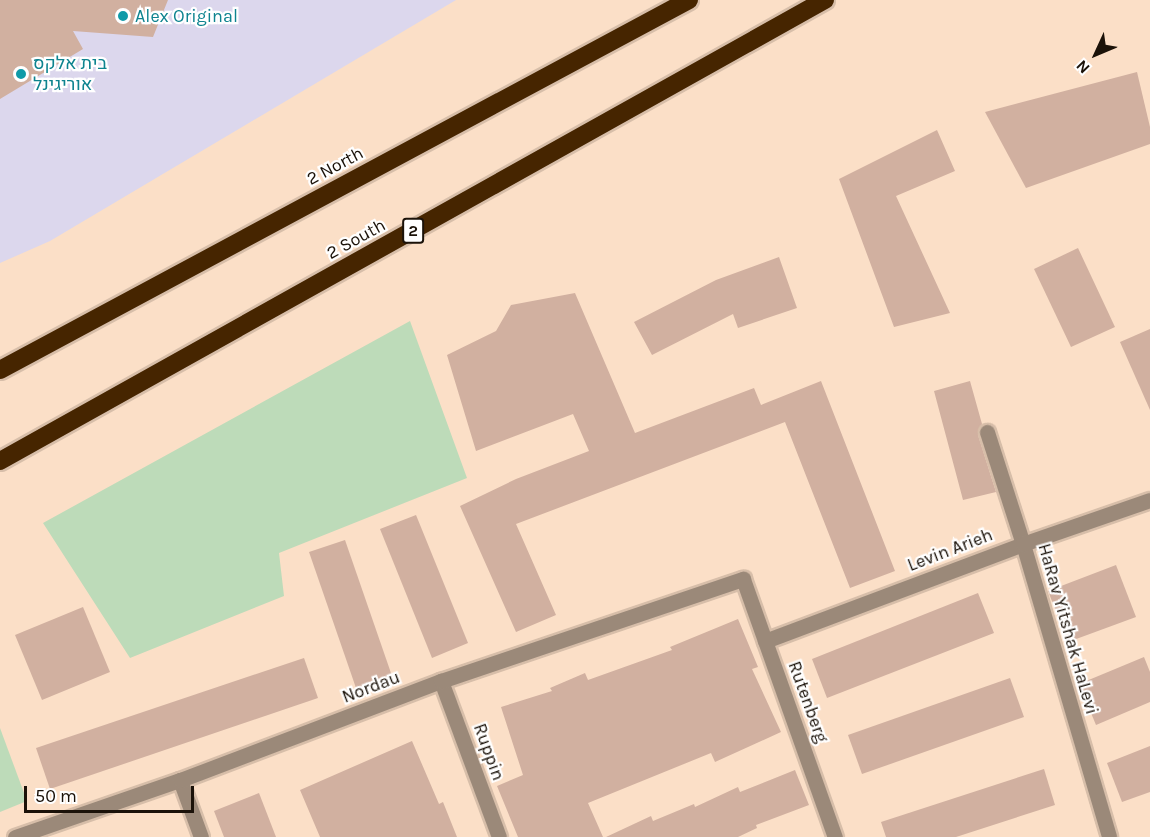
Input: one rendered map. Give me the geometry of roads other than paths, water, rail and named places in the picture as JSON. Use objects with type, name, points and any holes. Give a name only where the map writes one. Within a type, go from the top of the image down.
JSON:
[{"type":"highway","name":"2 North","points":[[0,370],[689,0]]},
{"type":"highway","name":"2 South","points":[[0,460],[825,0]]},
{"type":"street","name":"HaRav Yitshak HaLevi","points":[[987,432],[1023,544],[1109,837]]},
{"type":"street","name":"Levin Arieh","points":[[765,641],[1023,544],[1150,500]]},
{"type":"street","name":"Rutenberg","points":[[743,579],[835,837]]},
{"type":"street","name":"Nordau","points":[[15,837],[180,780],[441,681],[743,579]]},
{"type":"street","name":"Ruppin","points":[[441,681],[499,837]]},
{"type":"street","points":[[180,780],[201,837]]},
{"type":"place","name":"Alex Original","points":[[123,16]]},
{"type":"place","name":"בית אלקס אוריגינל","points":[[21,74]]}]
